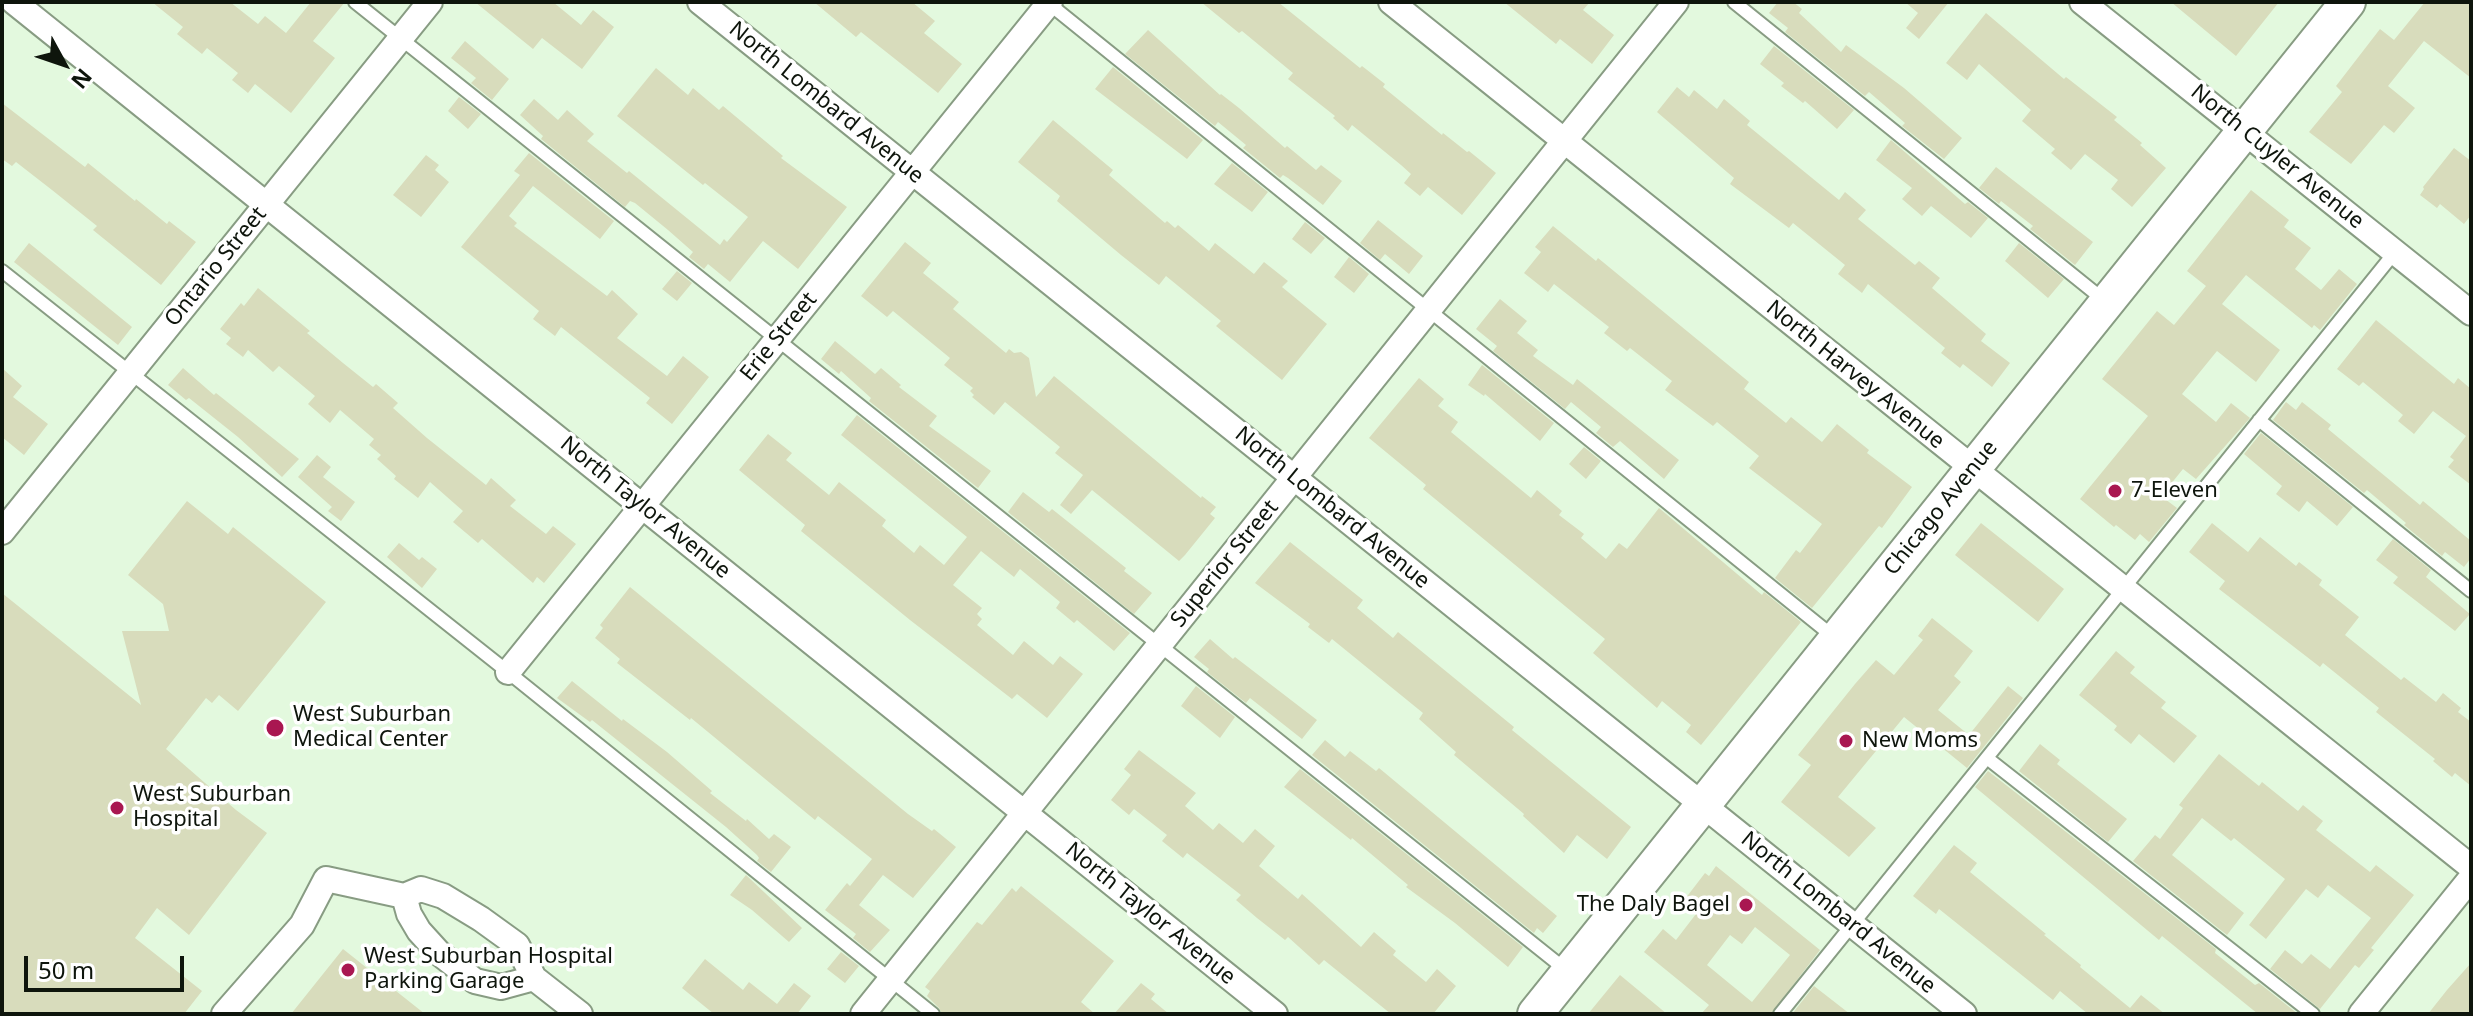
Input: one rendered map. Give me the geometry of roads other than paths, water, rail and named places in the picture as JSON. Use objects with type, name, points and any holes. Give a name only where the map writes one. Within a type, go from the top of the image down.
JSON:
[{"type":"main road","name":"Chicago Avenue","points":[[1535,1014],[2348,2]]},
{"type":"street","name":"North Taylor Avenue","points":[[14,2],[1275,1014]]},
{"type":"street","name":"Ontario Street","points":[[2,532],[430,2]]},
{"type":"street","name":"North Lombard Avenue","points":[[700,2],[1964,1014]]},
{"type":"street","name":"North Harvey Avenue","points":[[1391,2],[2471,867]]},
{"type":"street","name":"Superior Street","points":[[863,1014],[1676,2]]},
{"type":"street","name":"Erie Street","points":[[508,672],[1049,3]]},
{"type":"street","name":"North Cuyler Avenue","points":[[2094,6],[2244,131],[2470,310]]},
{"type":"street","points":[[2361,1014],[2471,878]]},
{"type":"street","points":[[224,1014],[302,925],[326,879],[404,896],[421,889],[443,896],[517,945],[534,978],[580,1014]]},
{"type":"street","points":[[404,896],[409,914],[419,931],[439,953],[475,981],[501,987],[534,978]]},
{"type":"street","points":[[237,1014],[266,969]]},
{"type":"lane","points":[[355,2],[1568,972]]},
{"type":"lane","points":[[1734,2],[2107,302]]},
{"type":"lane","points":[[1049,3],[1836,639]]},
{"type":"lane","points":[[1780,1014],[2395,252]]},
{"type":"lane","points":[[2,271],[933,1014]]},
{"type":"lane","points":[[2259,420],[2471,591]]},
{"type":"lane","points":[[1987,758],[2313,1014]]},
{"type":"place","name":"7-Eleven","points":[[2115,491]]},
{"type":"place","name":"West Suburban Medical Center","points":[[275,728]]},
{"type":"place","name":"New Moms","points":[[1846,741]]},
{"type":"place","name":"West Suburban Hospital","points":[[117,808]]},
{"type":"place","name":"The Daly Bagel","points":[[1746,905]]},
{"type":"place","name":"West Suburban Hospital Parking Garage","points":[[348,970]]}]
